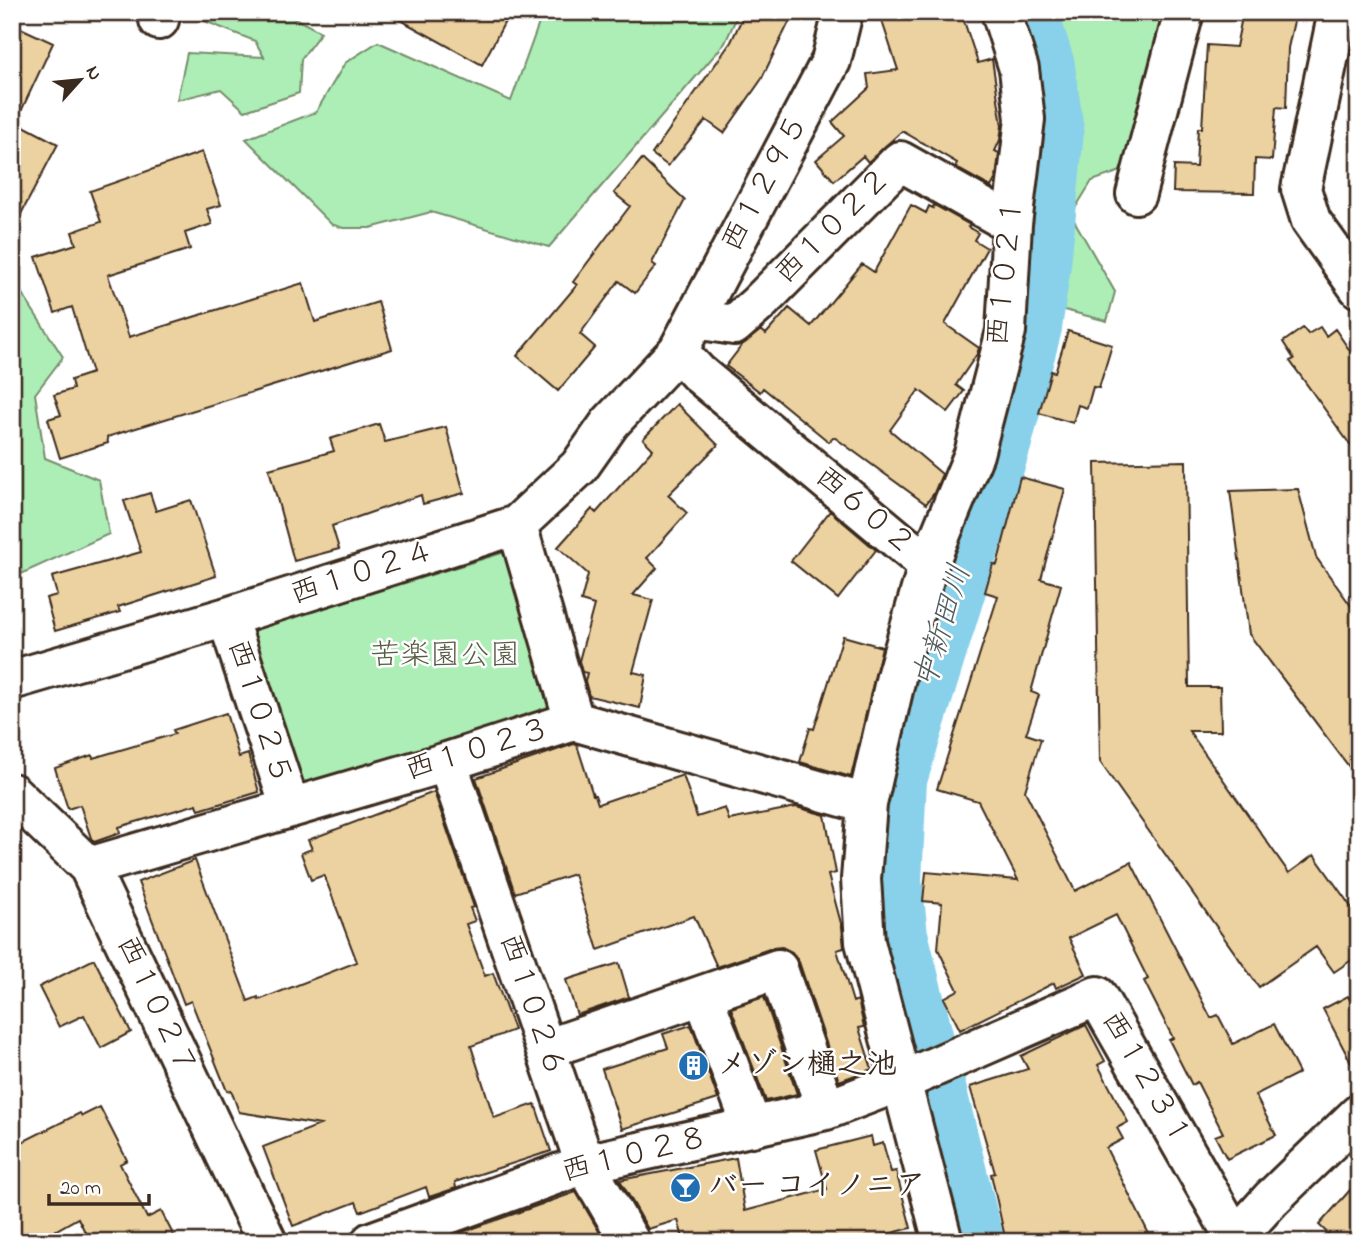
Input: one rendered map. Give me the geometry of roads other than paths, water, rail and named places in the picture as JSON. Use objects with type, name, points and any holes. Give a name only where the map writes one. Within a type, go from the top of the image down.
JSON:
[{"type":"street","name":"西１２９５","points":[[686,335],[831,61],[843,12]]},
{"type":"street","name":"西１０２１","points":[[928,565],[974,454],[1006,331],[1012,223],[1025,119],[1019,69],[1001,12]]},
{"type":"street","points":[[1136,194],[1184,12]]},
{"type":"street","points":[[1338,12],[1301,189],[1311,221],[1359,288]]},
{"type":"street","name":"西１０２２","points":[[686,335],[734,325],[900,161],[1012,223]]},
{"type":"street","points":[[574,721],[517,525],[579,467],[610,423],[686,335]]},
{"type":"street","name":"西６０２","points":[[686,335],[698,373],[928,565],[896,677],[867,804],[861,879],[865,942],[943,1242]]},
{"type":"street","name":"西１０２４","points":[[12,680],[227,617],[517,525]]},
{"type":"street","name":"西１０２５","points":[[227,617],[290,807]]},
{"type":"street","name":"西１０２３","points":[[89,867],[447,762],[574,721],[867,804]]},
{"type":"street","name":"西１０２６","points":[[447,762],[585,1164],[630,1242]]},
{"type":"street","name":"西１０２７","points":[[12,793],[89,867],[267,1242]]},
{"type":"street","points":[[546,1049],[778,969],[825,1110]]},
{"type":"street","points":[[703,995],[752,1127]]},
{"type":"street","name":"西１２３１","points":[[902,1082],[1097,996],[1234,1240]]},
{"type":"street","name":"西１０２８","points":[[371,1242],[585,1164],[825,1110],[902,1082]]},
{"type":"street","points":[[1234,1240],[1271,1199],[1359,1114]]},
{"type":"waterway","name":"中新田川","points":[[974,1242],[898,935],[892,880],[897,779],[1002,441],[1032,327],[1054,131],[1045,66],[1028,12]]},
{"type":"place","name":"メゾン樋之池","points":[[694,1066]]},
{"type":"place","name":"バー コイノニア","points":[[685,1187]]},
{"type":"park label","name":"苦楽園公園","points":[[445,657]]}]
